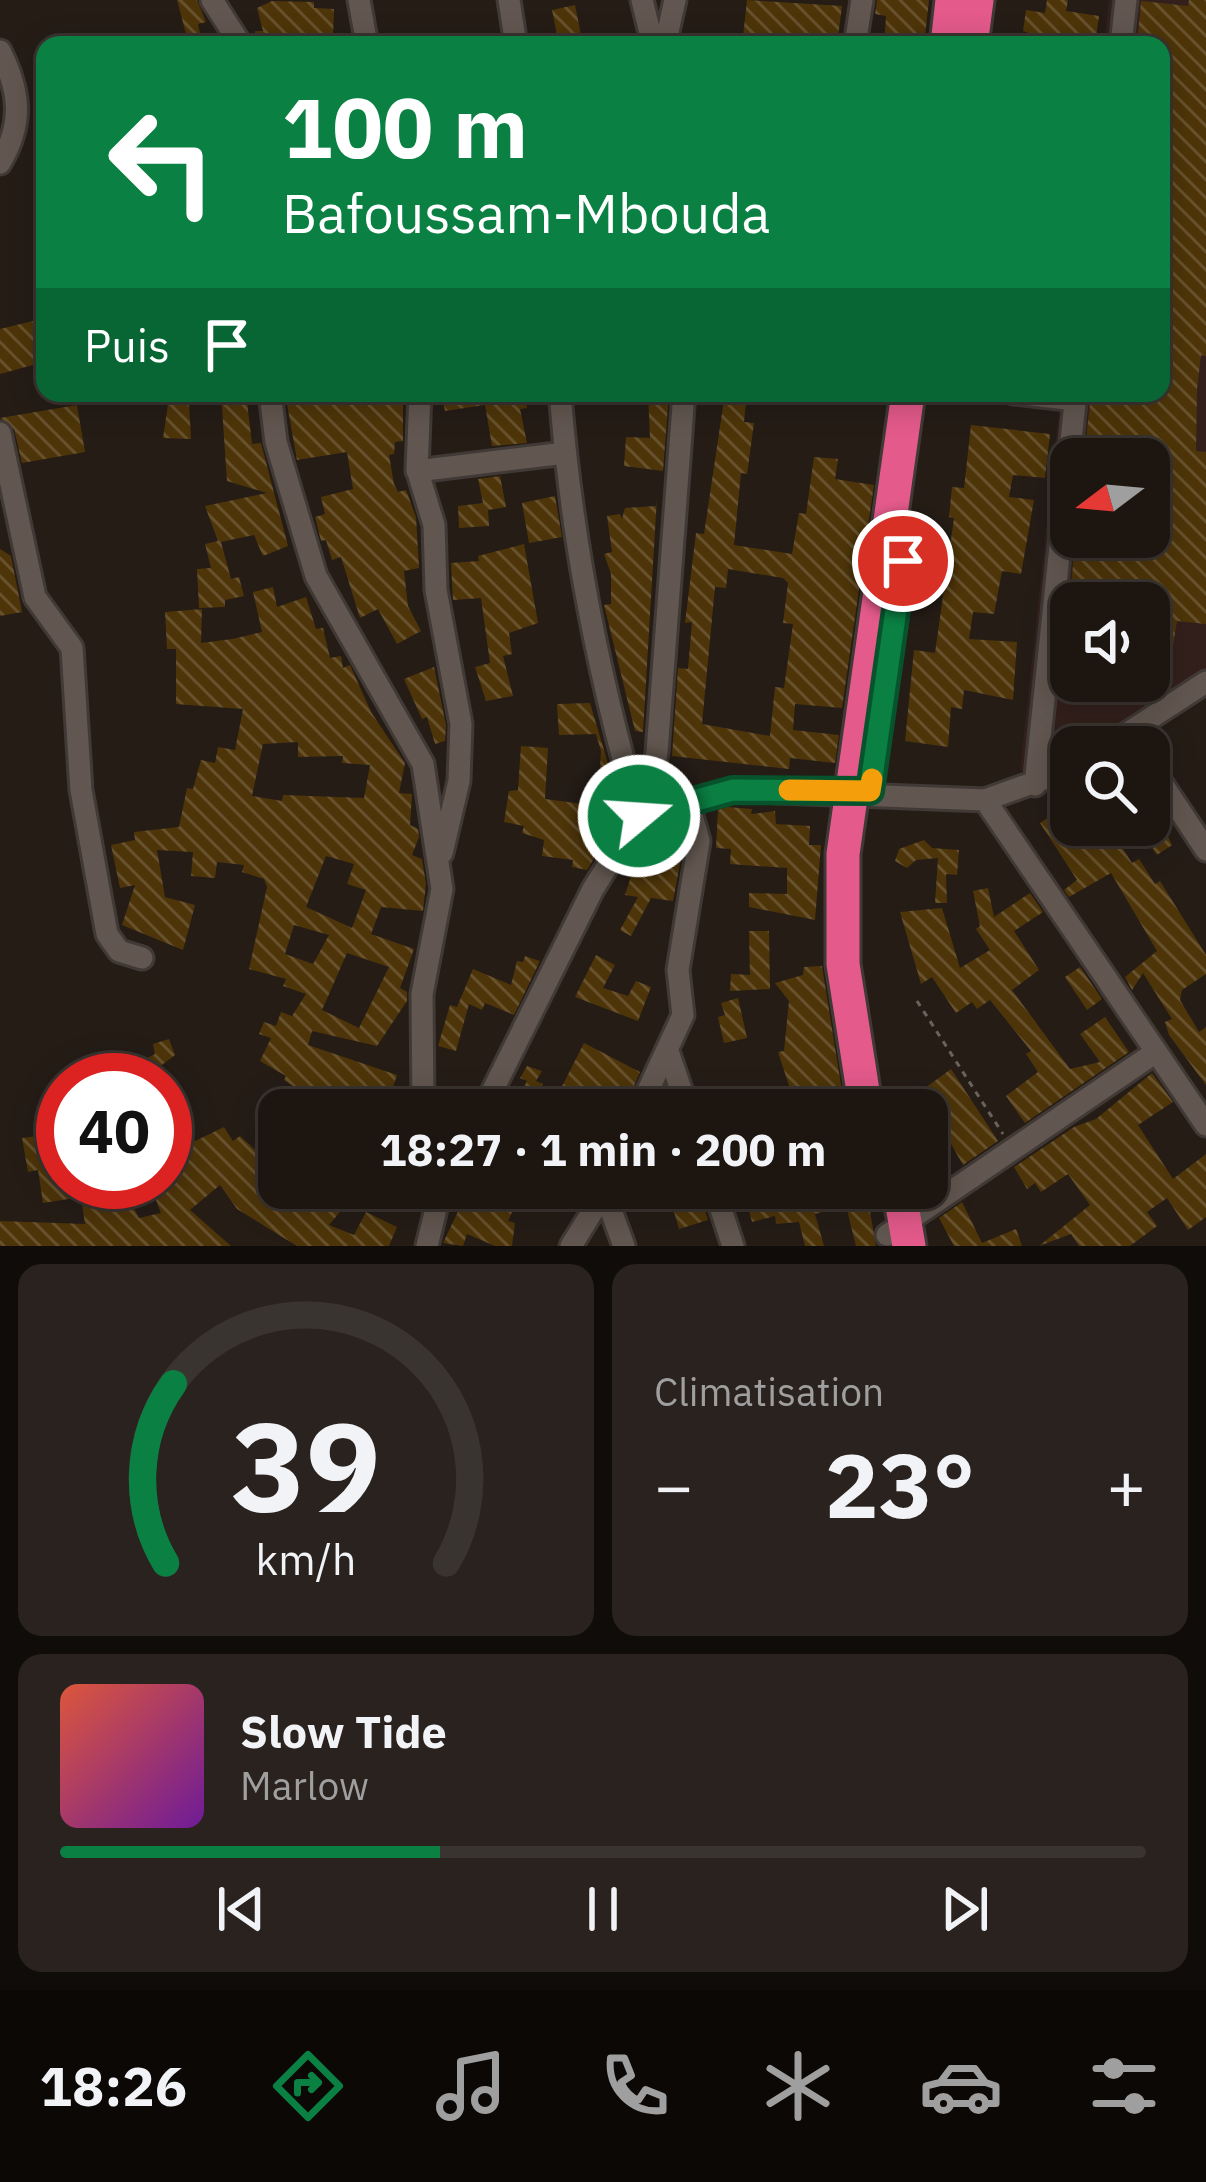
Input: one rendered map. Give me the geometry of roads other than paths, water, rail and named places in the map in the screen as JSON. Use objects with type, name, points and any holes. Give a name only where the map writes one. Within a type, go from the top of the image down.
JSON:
[{"type":"highway","points":[[947,36],[952,0]]},
{"type":"highway","points":[[972,36],[977,0]]},
{"type":"highway","points":[[884,1089],[863,944],[861,792],[907,402]]},
{"type":"highway","points":[[863,1089],[843,964],[843,854],[861,792],[925,402]]},
{"type":"highway","points":[[887,1209],[897,1238]]},
{"type":"street","points":[[212,0],[235,36]]},
{"type":"street","points":[[358,0],[365,36]]},
{"type":"street","points":[[509,0],[515,36]]},
{"type":"street","points":[[641,0],[650,36]]},
{"type":"street","points":[[667,36],[675,0]]},
{"type":"street","points":[[856,36],[862,0]]},
{"type":"street","points":[[1122,36],[1126,0]]},
{"type":"street","points":[[0,51],[20,104],[12,143],[0,163]]},
{"type":"street","points":[[271,402],[276,442],[316,576],[423,764],[442,889]]},
{"type":"street","points":[[420,402],[417,472],[434,524],[436,590],[460,724],[459,781],[442,852],[442,889],[422,994],[423,1089]]},
{"type":"street","points":[[561,402],[565,453],[616,742],[639,816]]},
{"type":"street","points":[[631,790],[654,768],[657,752],[683,402]]},
{"type":"street","points":[[1035,785],[1075,402]]},
{"type":"street","points":[[0,433],[35,597],[72,648],[81,790],[107,934],[119,951],[142,958]]},
{"type":"street","points":[[417,472],[565,453]]},
{"type":"street","points":[[1151,726],[1206,682]]},
{"type":"street","points":[[494,1089],[593,890],[639,816],[733,790],[985,800],[1050,778]]},
{"type":"street","points":[[1170,796],[1206,850]]},
{"type":"street","points":[[985,800],[1206,1125]]},
{"type":"street","points":[[650,1089],[683,1015],[678,970],[699,842],[688,801]]},
{"type":"street","points":[[897,1238],[1156,1052]]},
{"type":"street","points":[[669,1054],[681,1089]]},
{"type":"street","points":[[427,1246],[428,1209]]},
{"type":"street","points":[[427,1246],[436,1209]]},
{"type":"street","points":[[571,1246],[595,1209]]},
{"type":"street","points":[[612,1209],[624,1246]]},
{"type":"street","points":[[720,1209],[733,1246]]}]
